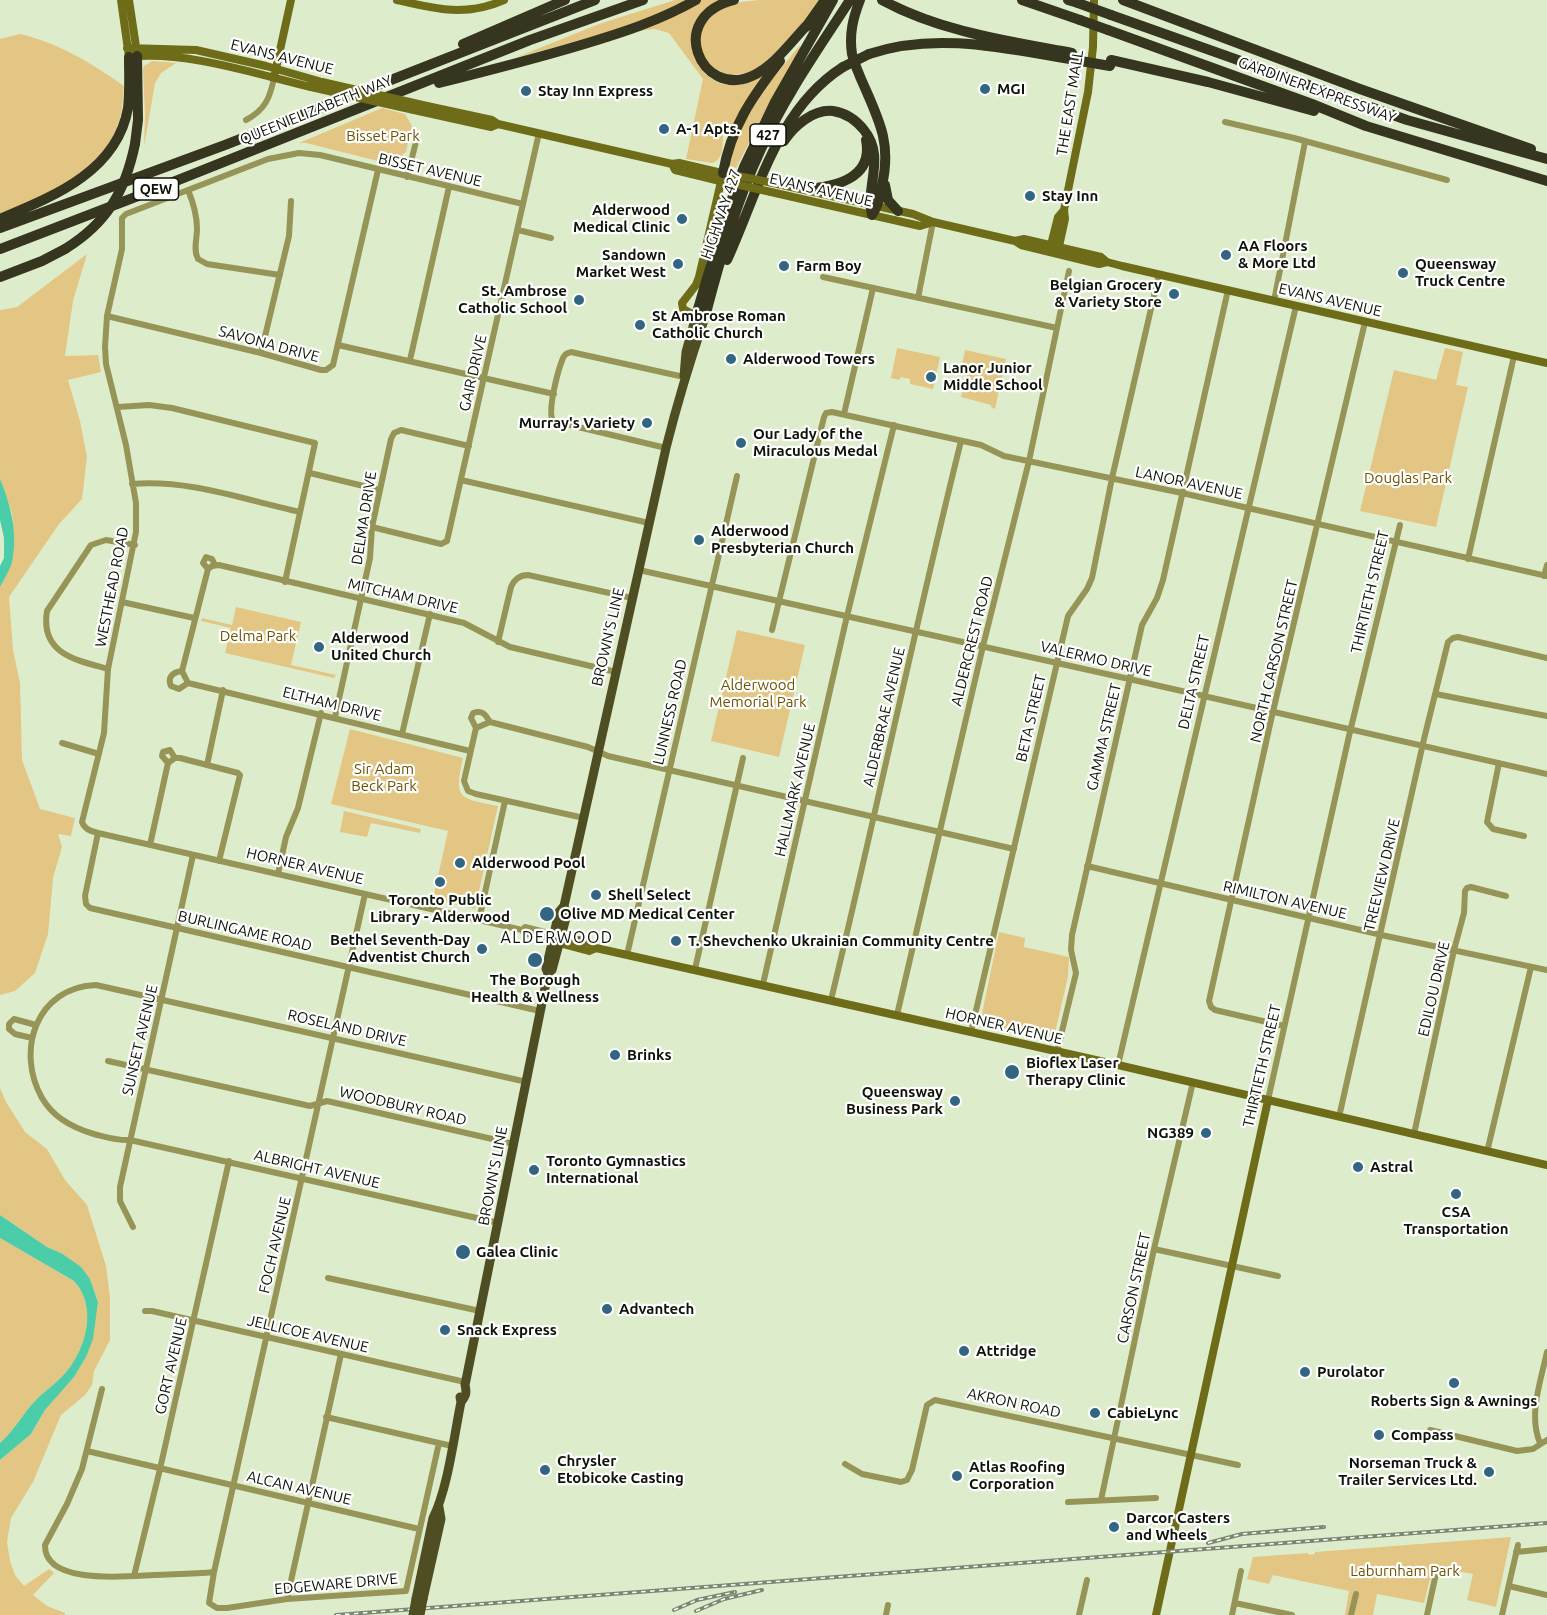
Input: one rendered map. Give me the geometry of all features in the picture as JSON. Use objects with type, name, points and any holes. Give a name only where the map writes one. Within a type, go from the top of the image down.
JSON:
[{"type":"highway","points":[[376,87],[394,73],[565,0]]},
{"type":"highway","name":"QUEEN ELIZABETH WAY","points":[[0,228],[376,87],[595,0]]},
{"type":"highway","name":"QUEEN ELIZABETH WAY","points":[[0,249],[530,40],[643,0]]},
{"type":"highway","points":[[404,91],[544,56],[651,23],[696,0]]},
{"type":"highway","points":[[734,0],[715,7],[705,15],[697,29],[696,37],[697,51],[701,61],[712,73],[728,80],[744,79],[762,70],[810,22]]},
{"type":"highway","points":[[727,178],[728,147],[742,115],[825,0]]},
{"type":"highway","name":"HIGHWAY 427","points":[[700,313],[725,217],[744,166],[771,110],[833,0]]},
{"type":"highway","points":[[804,52],[839,0]]},
{"type":"highway","name":"HIGHWAY 427","points":[[700,313],[714,284],[733,220],[762,146],[785,103],[850,0]]},
{"type":"highway","points":[[860,0],[852,22],[852,51],[884,135],[887,197],[898,211]]},
{"type":"highway","points":[[882,0],[968,33],[1076,57],[1208,82],[1366,126]]},
{"type":"highway","name":"GARDINER EXPRESSWAY","points":[[1022,0],[1312,104],[1366,126],[1547,181]]},
{"type":"highway","points":[[1113,0],[1134,5]]},
{"type":"highway","points":[[1123,0],[1547,157]]},
{"type":"highway","name":"GARDINER EXPRESSWAY","points":[[1073,2],[1396,117],[1547,157]]},
{"type":"highway","points":[[714,284],[721,273],[786,126],[797,108],[818,85],[843,67],[869,54],[896,45],[941,42],[1076,57]]},
{"type":"highway","points":[[0,277],[33,265],[80,239],[97,224],[113,204],[127,179],[138,120],[132,52]]},
{"type":"highway","points":[[0,219],[67,188],[87,175],[114,145],[128,110],[132,52]]},
{"type":"highway","points":[[767,166],[789,134],[808,118],[832,111],[853,118],[870,139],[874,150],[873,208]]},
{"type":"highway","points":[[805,189],[843,183],[861,168],[867,149],[862,128]]},
{"type":"highway","points":[[873,208],[885,175]]},
{"type":"main road","points":[[121,0],[132,52]]},
{"type":"main road","points":[[129,0],[132,52]]},
{"type":"main road","points":[[275,74],[291,0]]},
{"type":"main road","points":[[397,0],[465,11],[504,0]]},
{"type":"main road","name":"THE EAST MALL","points":[[1054,250],[1065,219],[1064,210],[1088,92],[1093,47],[1094,0]]},
{"type":"main road","name":"EVANS AVENUE","points":[[132,52],[322,82],[427,105],[539,134],[672,164],[679,163],[771,192],[898,211],[924,217],[933,222],[1016,241],[1021,245],[1101,257],[1107,262],[1547,363]]},
{"type":"main road","name":"EVANS AVENUE","points":[[275,74],[310,87],[491,127],[498,124]]},
{"type":"main road","points":[[700,313],[683,309],[682,303],[696,285],[699,277],[727,178]]},
{"type":"main road","name":"EVANS AVENUE","points":[[727,178],[805,189],[873,208],[920,226],[933,222]]},
{"type":"main road","name":"BROWN'S LINE","points":[[413,1615],[420,1599],[441,1519],[439,1507],[461,1402],[460,1389],[465,1384],[540,1011],[548,973],[552,970],[559,912],[564,906],[584,818],[684,376],[686,352],[700,313]]},
{"type":"main road","name":"HORNER AVENUE","points":[[556,939],[590,951],[596,948],[763,984],[1547,1165]]},
{"type":"main road","name":"THIRTIETH STREET","points":[[1156,1615],[1268,1100]]},
{"type":"main road","name":"BROWN'S LINE","points":[[420,1599],[420,1615]]},
{"type":"street","points":[[246,120],[266,105],[275,74]]},
{"type":"street","points":[[1225,122],[1447,180]]},
{"type":"street","name":"GAIR DRIVE","points":[[372,527],[441,544],[447,541],[539,134]]},
{"type":"street","points":[[407,177],[416,142]]},
{"type":"street","points":[[1274,301],[1305,142]]},
{"type":"street","name":"BISSET AVENUE","points":[[126,214],[268,159],[287,154],[320,155],[523,204]]},
{"type":"street","name":"SAVONA DRIVE","points":[[107,316],[326,370],[333,365],[378,170]]},
{"type":"street","points":[[410,360],[449,187]]},
{"type":"street","points":[[188,190],[197,220],[195,252],[198,259],[207,264],[280,275]]},
{"type":"street","points":[[261,353],[289,236],[291,201]]},
{"type":"street","name":"WESTHEAD ROAD","points":[[83,826],[83,817],[107,714],[108,669],[135,545],[137,520],[118,407],[106,358],[105,337],[107,316],[122,249],[121,221],[126,214]]},
{"type":"street","points":[[918,298],[933,222]]},
{"type":"street","points":[[518,230],[551,238]]},
{"type":"street","name":"ALDERCREST ROAD","points":[[897,1015],[983,646],[1029,461],[1069,271]]},
{"type":"street","name":"BETA STREET","points":[[971,1032],[1068,616],[1087,590],[1092,578],[1112,478],[1159,274]]},
{"type":"street","points":[[823,277],[1057,328]]},
{"type":"street","points":[[844,414],[873,288]]},
{"type":"street","name":"GAMMA STREET","points":[[1057,1052],[1076,973],[1071,950],[1072,936],[1087,866],[1142,625],[1163,580],[1228,290]]},
{"type":"street","name":"DELTA STREET","points":[[1118,1065],[1296,306]]},
{"type":"street","name":"NORTH CARSON STREET","points":[[1284,1026],[1215,1010],[1210,1007],[1209,1001],[1273,712],[1365,322]]},
{"type":"street","points":[[338,345],[554,394]]},
{"type":"street","points":[[666,448],[553,421],[549,414],[563,358],[570,352],[684,376]]},
{"type":"street","points":[[1468,559],[1514,356]]},
{"type":"street","points":[[118,407],[149,405],[172,408],[315,443],[285,582]]},
{"type":"street","name":"LANOR AVENUE","points":[[780,601],[826,413],[832,412],[981,445],[1004,456],[1182,493],[1546,576]]},
{"type":"street","name":"HALLMARK AVENUE","points":[[763,984],[847,616],[894,425]]},
{"type":"street","name":"DELMA DRIVE","points":[[335,717],[370,558],[372,527],[394,433],[401,430],[469,446]]},
{"type":"street","name":"ALDERBRAE AVENUE","points":[[831,1000],[961,441]]},
{"type":"street","points":[[310,473],[380,490]]},
{"type":"street","name":"LUNNESS ROAD","points":[[627,955],[737,476]]},
{"type":"street","points":[[461,480],[649,523]]},
{"type":"street","points":[[132,484],[174,483],[300,512]]},
{"type":"street","name":"THIRTIETH STREET","points":[[1268,1100],[1351,730],[1400,525]]},
{"type":"street","points":[[108,669],[68,657],[59,651],[51,642],[47,631],[47,611],[92,545],[106,540],[135,545]]},
{"type":"street","points":[[1546,576],[1547,565]]},
{"type":"street","name":"MITCHAM DRIVE","points":[[194,618],[208,569],[215,566],[468,624],[510,647],[616,672]]},
{"type":"street","name":"VALERMO DRIVE","points":[[639,570],[1547,774]]},
{"type":"street","points":[[498,642],[511,587],[516,579],[522,576],[632,598]]},
{"type":"street","points":[[772,630],[780,601]]},
{"type":"street","points":[[122,602],[194,618],[182,671],[186,681]]},
{"type":"street","points":[[402,734],[430,614]]},
{"type":"street","name":"TREEVIEW DRIVE","points":[[1339,1117],[1447,644],[1450,639],[1458,637],[1547,658]]},
{"type":"street","name":"ELTHAM DRIVE","points":[[182,671],[175,672],[171,676],[169,682],[171,686],[179,689],[186,681],[470,751]]},
{"type":"street","points":[[207,765],[223,690]]},
{"type":"street","points":[[1436,694],[1547,716]]},
{"type":"street","points":[[490,722],[484,713],[479,711],[473,713],[471,718],[476,728],[464,781],[467,789],[476,794],[584,818]]},
{"type":"street","points":[[278,874],[286,837],[298,808],[321,713]]},
{"type":"street","points":[[476,728],[490,722],[668,770],[1014,849]]},
{"type":"street","points":[[62,743],[99,754]]},
{"type":"street","points":[[168,763],[162,756],[163,752],[170,750],[175,758],[238,772],[240,775],[219,861]]},
{"type":"street","points":[[150,845],[168,763],[175,758]]},
{"type":"street","points":[[695,969],[743,758]]},
{"type":"street","points":[[1499,763],[1487,822],[1493,830],[1524,836]]},
{"type":"street","points":[[479,920],[505,801]]},
{"type":"street","name":"HORNER AVENUE","points":[[83,826],[89,831],[192,855],[522,930],[525,927],[556,939]]},
{"type":"street","name":"BURLINGAME ROAD","points":[[98,833],[85,896],[86,904],[90,908],[540,1011]]},
{"type":"street","name":"SUNSET AVENUE","points":[[134,1227],[120,1201],[120,1187],[192,855]]},
{"type":"street","name":"RIMILTON AVENUE","points":[[1087,866],[1547,970]]},
{"type":"street","name":"EDILOU DRIVE","points":[[1414,1134],[1454,950],[1462,924],[1464,896],[1467,888],[1506,896]]},
{"type":"street","name":"FOCH AVENUE","points":[[209,1602],[365,894]]},
{"type":"street","points":[[1487,1152],[1531,967]]},
{"type":"street","points":[[130,1140],[122,1141],[80,1130],[61,1119],[51,1109],[43,1099],[31,1068],[32,1038],[36,1025],[49,1004],[73,988],[96,985],[162,999]]},
{"type":"street","name":"ROSELAND DRIVE","points":[[162,999],[527,1082]]},
{"type":"street","points":[[32,1038],[15,1034],[9,1029],[9,1024],[14,1019],[36,1025]]},
{"type":"street","name":"WOODBURY ROAD","points":[[108,1061],[310,1106],[327,1101],[514,1144]]},
{"type":"street","name":"CARSON STREET","points":[[1101,1500],[1154,1249],[1193,1082]]},
{"type":"street","name":"ALBRIGHT AVENUE","points":[[130,1140],[499,1222]]},
{"type":"street","name":"GORT AVENUE","points":[[134,1576],[194,1321],[228,1161]]},
{"type":"street","points":[[1154,1249],[1278,1276]]},
{"type":"street","points":[[328,1278],[480,1311]]},
{"type":"street","name":"JELLICOE AVENUE","points":[[145,1311],[465,1384]]},
{"type":"street","points":[[1430,1430],[1517,1451],[1533,1449],[1544,1441],[1536,1434],[1535,1421],[1547,1352]]},
{"type":"street","points":[[287,1599],[341,1354]]},
{"type":"street","points":[[102,1389],[87,1451],[75,1487],[47,1540],[45,1552],[52,1563],[66,1571],[111,1577],[214,1572]]},
{"type":"street","name":"AKRON ROAD","points":[[845,1464],[862,1474],[902,1482],[907,1480],[912,1470],[927,1405],[935,1400],[1238,1465]]},
{"type":"street","points":[[326,1417],[452,1446]]},
{"type":"street","points":[[420,1529],[438,1443]]},
{"type":"street","name":"ALCAN AVENUE","points":[[87,1451],[420,1529]]},
{"type":"street","points":[[1068,1502],[1156,1498]]},
{"type":"street","name":"EDGEWARE DRIVE","points":[[209,1602],[217,1608],[227,1608],[287,1599],[405,1592],[420,1529]]},
{"type":"street","points":[[1502,1615],[1517,1549],[1547,1549]]},
{"type":"street","points":[[1427,1615],[1437,1569]]},
{"type":"street","points":[[1232,1615],[1241,1571]]},
{"type":"street","points":[[1079,1615],[1087,1580]]},
{"type":"street","points":[[1509,1586],[1547,1595]]},
{"type":"street","points":[[1351,1615],[1356,1594]]},
{"type":"street","points":[[1235,1603],[1292,1615]]},
{"type":"street","points":[[886,1615],[888,1605]]},
{"type":"green space","points":[[675,0],[722,0],[703,12],[694,27],[692,45],[697,62],[707,75],[722,84],[741,84],[762,75],[764,78],[730,132],[724,131],[721,154],[712,163],[686,159],[703,79],[669,33],[655,29],[607,34],[517,57],[599,24]]},
{"type":"green space","points":[[759,0],[821,0],[804,23],[776,53],[755,71],[729,76],[709,65],[699,47],[702,26],[721,7]]},
{"type":"green space","points":[[20,34],[61,48],[124,86],[123,104],[114,134],[89,166],[56,189],[0,218],[0,39]]},
{"type":"green space","points":[[799,46],[802,48],[736,168],[727,166],[744,122],[765,88]]},
{"type":"green space","points":[[152,61],[176,63],[161,73],[155,83],[144,147],[143,69]]},
{"type":"green space","name":"Bisset Park","points":[[382,108],[405,114],[412,126],[406,152],[395,161],[386,163],[299,143]]},
{"type":"green space","points":[[87,254],[73,301],[65,356],[98,355],[101,372],[68,380],[80,421],[87,457],[82,499],[59,524],[9,597],[13,650],[20,683],[22,760],[40,809],[75,818],[71,836],[58,834],[62,847],[53,878],[48,934],[35,973],[15,991],[0,995],[0,587],[11,563],[14,535],[12,513],[0,479],[0,310],[17,307]]},
{"type":"green space","points":[[897,348],[940,357],[933,389],[910,384],[910,379],[891,378]]},
{"type":"green space","name":"Douglas Park","points":[[1445,348],[1463,352],[1456,385],[1468,387],[1436,527],[1360,511],[1394,370],[1436,380]]},
{"type":"green space","points":[[965,350],[1006,359],[995,409],[991,405],[961,397],[967,376],[960,374]]},
{"type":"green space","name":"Delma Park","points":[[236,607],[301,622],[291,665],[336,675],[334,678],[225,653],[231,628],[201,621],[202,618],[232,625]]},
{"type":"green space","name":"Alderwood Memorial Park","points":[[737,630],[805,645],[779,757],[711,741]]},
{"type":"green space","name":"Sir Adam Beck Park","points":[[350,729],[463,758],[459,782],[462,794],[474,801],[498,806],[475,909],[433,899],[448,831],[331,804]]},
{"type":"green space","points":[[344,811],[421,829],[420,833],[371,823],[367,837],[340,832]]},
{"type":"green space","points":[[999,932],[1025,938],[1024,947],[1069,957],[1068,977],[1053,1041],[980,1023]]},
{"type":"green space","points":[[0,1088],[25,1132],[47,1149],[65,1180],[87,1205],[106,1266],[110,1297],[110,1340],[94,1371],[92,1385],[85,1395],[61,1415],[33,1482],[11,1518],[7,1542],[15,1575],[24,1586],[49,1569],[54,1573],[33,1595],[47,1606],[65,1615],[0,1615],[0,1460],[31,1434],[45,1410],[74,1377],[86,1357],[98,1301],[90,1279],[61,1253],[47,1247],[0,1215]]},
{"type":"green space","points":[[0,1238],[74,1281],[85,1302],[87,1326],[74,1361],[63,1375],[31,1405],[0,1443]]},
{"type":"green space","name":"Laburnham Park","points":[[1511,1537],[1496,1607],[1467,1600],[1473,1574],[1433,1567],[1424,1603],[1377,1594],[1373,1615],[1345,1615],[1349,1591],[1273,1575],[1269,1584],[1247,1579],[1253,1557],[1308,1553],[1309,1555],[1315,1552]]},
{"type":"water","points":[[0,479],[10,509],[14,530],[14,551],[12,562],[0,587],[4,538],[0,520]]},
{"type":"water","points":[[0,1215],[81,1267],[90,1279],[98,1302],[93,1339],[74,1377],[45,1410],[31,1434],[0,1460],[0,1443],[31,1405],[63,1375],[74,1361],[84,1338],[87,1314],[81,1291],[74,1281],[0,1238]]},
{"type":"railway","points":[[336,1615],[1547,1523]]},
{"type":"railway","points":[[1208,1543],[1242,1534],[1324,1527]]},
{"type":"railway","points":[[696,1611],[724,1599],[762,1590]]},
{"type":"railway","points":[[674,1610],[697,1600],[735,1592]]},
{"type":"place","name":"MGI","points":[[985,89]]},
{"type":"place","name":"Stay Inn Express","points":[[526,91]]},
{"type":"place","name":"A-1 Apts.","points":[[664,129]]},
{"type":"place","name":"Stay Inn","points":[[1030,196]]},
{"type":"place","name":"Alderwood Medical Clinic","points":[[682,219]]},
{"type":"place","name":"AA Floors & More Ltd","points":[[1226,255]]},
{"type":"place","name":"Sandown Market West","points":[[678,264]]},
{"type":"place","name":"Farm Boy","points":[[784,266]]},
{"type":"place","name":"Queensway Truck Centre","points":[[1403,273]]},
{"type":"place","name":"Belgian Grocery & Variety Store","points":[[1174,294]]},
{"type":"place","name":"St. Ambrose Catholic School","points":[[579,300]]},
{"type":"place","name":"St Ambrose Roman Catholic Church","points":[[640,325]]},
{"type":"place","name":"Alderwood Towers","points":[[731,359]]},
{"type":"place","name":"Lanor Junior Middle School","points":[[931,377]]},
{"type":"place","name":"Murray's Variety","points":[[647,423]]},
{"type":"place","name":"Our Lady of the Miraculous Medal","points":[[741,443]]},
{"type":"place","name":"Alderwood Presbyterian Church","points":[[699,540]]},
{"type":"place","name":"Alderwood United Church","points":[[319,647]]},
{"type":"place","name":"Alderwood Pool","points":[[460,863]]},
{"type":"place","name":"Toronto Public Library - Alderwood","points":[[440,882]]},
{"type":"place","name":"Shell Select","points":[[596,895]]},
{"type":"place","name":"Olive MD Medical Center","points":[[547,914]]},
{"type":"place","name":"T. Shevchenko Ukrainian Community Centre","points":[[676,941]]},
{"type":"place","name":"Bethel Seventh-Day Adventist Church","points":[[482,949]]},
{"type":"place","name":"The Borough Health & Wellness","points":[[535,960]]},
{"type":"place","name":"Brinks","points":[[615,1055]]},
{"type":"place","name":"Bioflex Laser Therapy Clinic","points":[[1012,1072]]},
{"type":"place","name":"Queensway Business Park","points":[[955,1101]]},
{"type":"place","name":"NG389","points":[[1206,1133]]},
{"type":"place","name":"Astral","points":[[1358,1167]]},
{"type":"place","name":"Toronto Gymnastics International","points":[[534,1170]]},
{"type":"place","name":"CSA Transportation","points":[[1456,1194]]},
{"type":"place","name":"Galea Clinic","points":[[463,1252]]},
{"type":"place","name":"Advantech","points":[[607,1309]]},
{"type":"place","name":"Snack Express","points":[[445,1330]]},
{"type":"place","name":"Attridge","points":[[964,1351]]},
{"type":"place","name":"Purolator","points":[[1305,1372]]},
{"type":"place","name":"Roberts Sign & Awnings","points":[[1454,1383]]},
{"type":"place","name":"CabieLync","points":[[1095,1413]]},
{"type":"place","name":"Compass","points":[[1379,1435]]},
{"type":"place","name":"Chrysler Etobicoke Casting","points":[[545,1470]]},
{"type":"place","name":"Norseman Truck & Trailer Services Ltd.","points":[[1489,1472]]},
{"type":"place","name":"Atlas Roofing Corporation","points":[[957,1476]]},
{"type":"place","name":"Darcor Casters and Wheels","points":[[1114,1527]]},
{"type":"district","name":"ALDERWOOD","points":[[557,938]]}]
